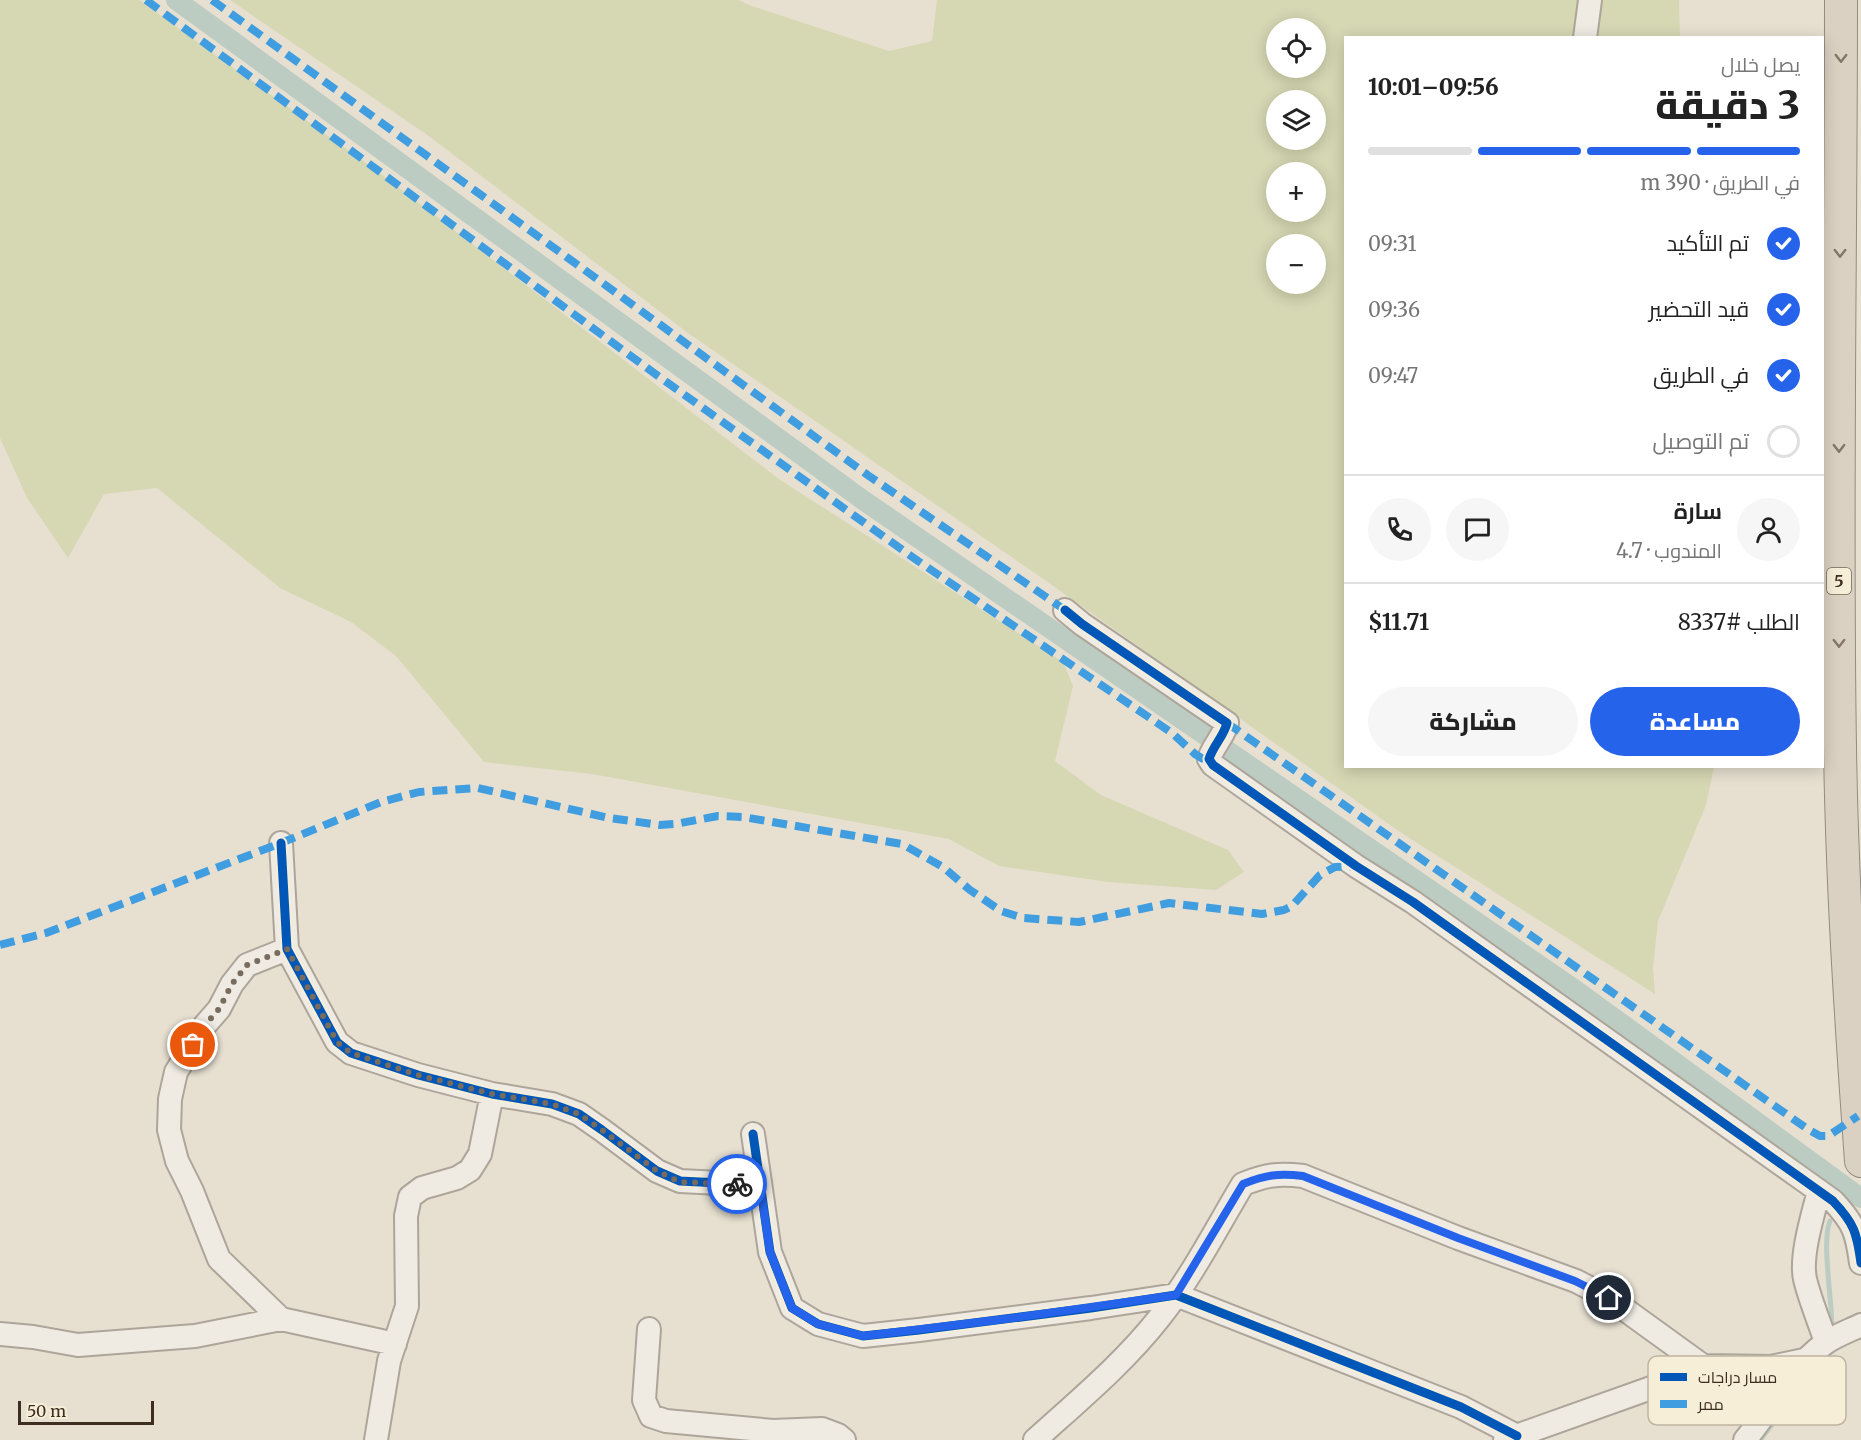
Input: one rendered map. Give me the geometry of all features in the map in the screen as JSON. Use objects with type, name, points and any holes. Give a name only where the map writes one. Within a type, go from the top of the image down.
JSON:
[{"type":"highway","name":"5","points":[[1842,0],[1840,748],[1853,895],[1861,1161]]},
{"type":"street","points":[[1585,36],[1590,0]]},
{"type":"street","points":[[1065,610],[1227,723],[1209,759],[1213,765],[1356,866],[1413,902],[1833,1201],[1849,1218],[1855,1230],[1861,1263]]},
{"type":"street","points":[[281,843],[287,949],[337,1042],[351,1053],[418,1075],[492,1094],[552,1104],[579,1114],[657,1171],[680,1182],[760,1185]]},
{"type":"street","points":[[281,1319],[219,1259],[192,1191],[177,1161],[169,1130],[170,1099],[176,1072],[205,1025],[219,1009],[232,984],[247,965],[287,949]]},
{"type":"street","points":[[376,1440],[389,1361],[407,1306],[406,1215],[410,1197],[422,1188],[457,1178],[470,1170],[480,1154],[492,1094]]},
{"type":"street","points":[[753,1134],[770,1252],[792,1308],[818,1324],[863,1336],[988,1322],[1176,1295],[1461,1407],[1511,1438],[1648,1389]]},
{"type":"street","points":[[1035,1440],[1132,1349],[1159,1318],[1176,1295],[1243,1184],[1282,1173],[1303,1176],[1458,1238],[1575,1281],[1609,1298],[1688,1356]]},
{"type":"street","points":[[1810,1356],[1844,1333],[1804,1277],[1810,1223],[1819,1191]]},
{"type":"street","points":[[0,1334],[78,1345],[195,1336],[281,1319],[395,1344]]},
{"type":"street","points":[[649,1329],[644,1400],[651,1416],[666,1421],[773,1431],[822,1429],[844,1440]]},
{"type":"street","points":[[1745,1440],[1757,1425]]},
{"type":"green space","points":[[0,0],[139,0],[377,171],[779,479],[1063,662],[1073,686],[1055,761],[1101,795],[1228,850],[1244,872],[1216,890],[1108,882],[999,866],[949,839],[592,774],[484,762],[396,656],[351,622],[280,588],[157,488],[104,494],[68,558],[27,498],[0,438]]},
{"type":"green space","points":[[230,0],[738,0],[889,51],[932,41],[937,0],[1679,0],[1680,36],[1344,36],[1344,768],[1714,768],[1706,805],[1658,921],[1653,968],[1655,994],[1400,832],[1049,583],[688,333],[426,134]]},
{"type":"waterway","points":[[176,0],[863,500],[1577,991],[1861,1198]]},
{"type":"waterway","points":[[1846,1202],[1854,1193]]},
{"type":"waterway","points":[[1830,1221],[1827,1258],[1832,1333]]},
{"type":"waterway","points":[[1760,1440],[1772,1425]]},
{"type":"marked path","points":[[146,0],[658,376],[918,561],[1172,733],[1195,754],[1211,764]]},
{"type":"marked path","points":[[212,0],[869,476],[1065,610]]},
{"type":"marked path","points":[[1227,723],[1809,1130],[1820,1136],[1828,1136],[1858,1116]]},
{"type":"marked path","points":[[0,945],[46,933],[381,802],[419,792],[478,788],[609,818],[660,825],[718,816],[743,817],[902,844],[943,867],[970,890],[1001,911],[1023,918],[1079,922],[1169,903],[1262,914],[1284,910],[1292,906],[1320,875],[1335,867],[1356,866]]},
{"type":"cycle path","points":[[1065,610],[1227,723],[1209,759],[1213,765],[1356,866],[1413,902],[1833,1201],[1846,1216],[1853,1229],[1861,1263]]},
{"type":"cycle path","points":[[281,843],[287,949],[337,1042],[351,1053],[418,1075],[492,1094],[552,1104],[579,1114],[657,1171],[680,1181],[760,1185]]},
{"type":"cycle path","points":[[753,1134],[770,1252],[792,1308],[818,1324],[863,1336],[1091,1308],[1176,1295],[1461,1407],[1517,1436]]},
{"type":"way so far","points":[[193,1045],[205,1025],[219,1009],[232,984],[247,965],[287,949],[337,1042],[351,1053],[418,1075],[492,1094],[552,1104],[579,1114],[657,1171],[680,1182],[737,1184]]},
{"type":"route","points":[[737,1184],[760,1185],[770,1252],[792,1308],[818,1324],[863,1336],[1091,1308],[1176,1295],[1243,1184],[1282,1173],[1303,1176],[1458,1238],[1575,1281],[1609,1298]]}]
